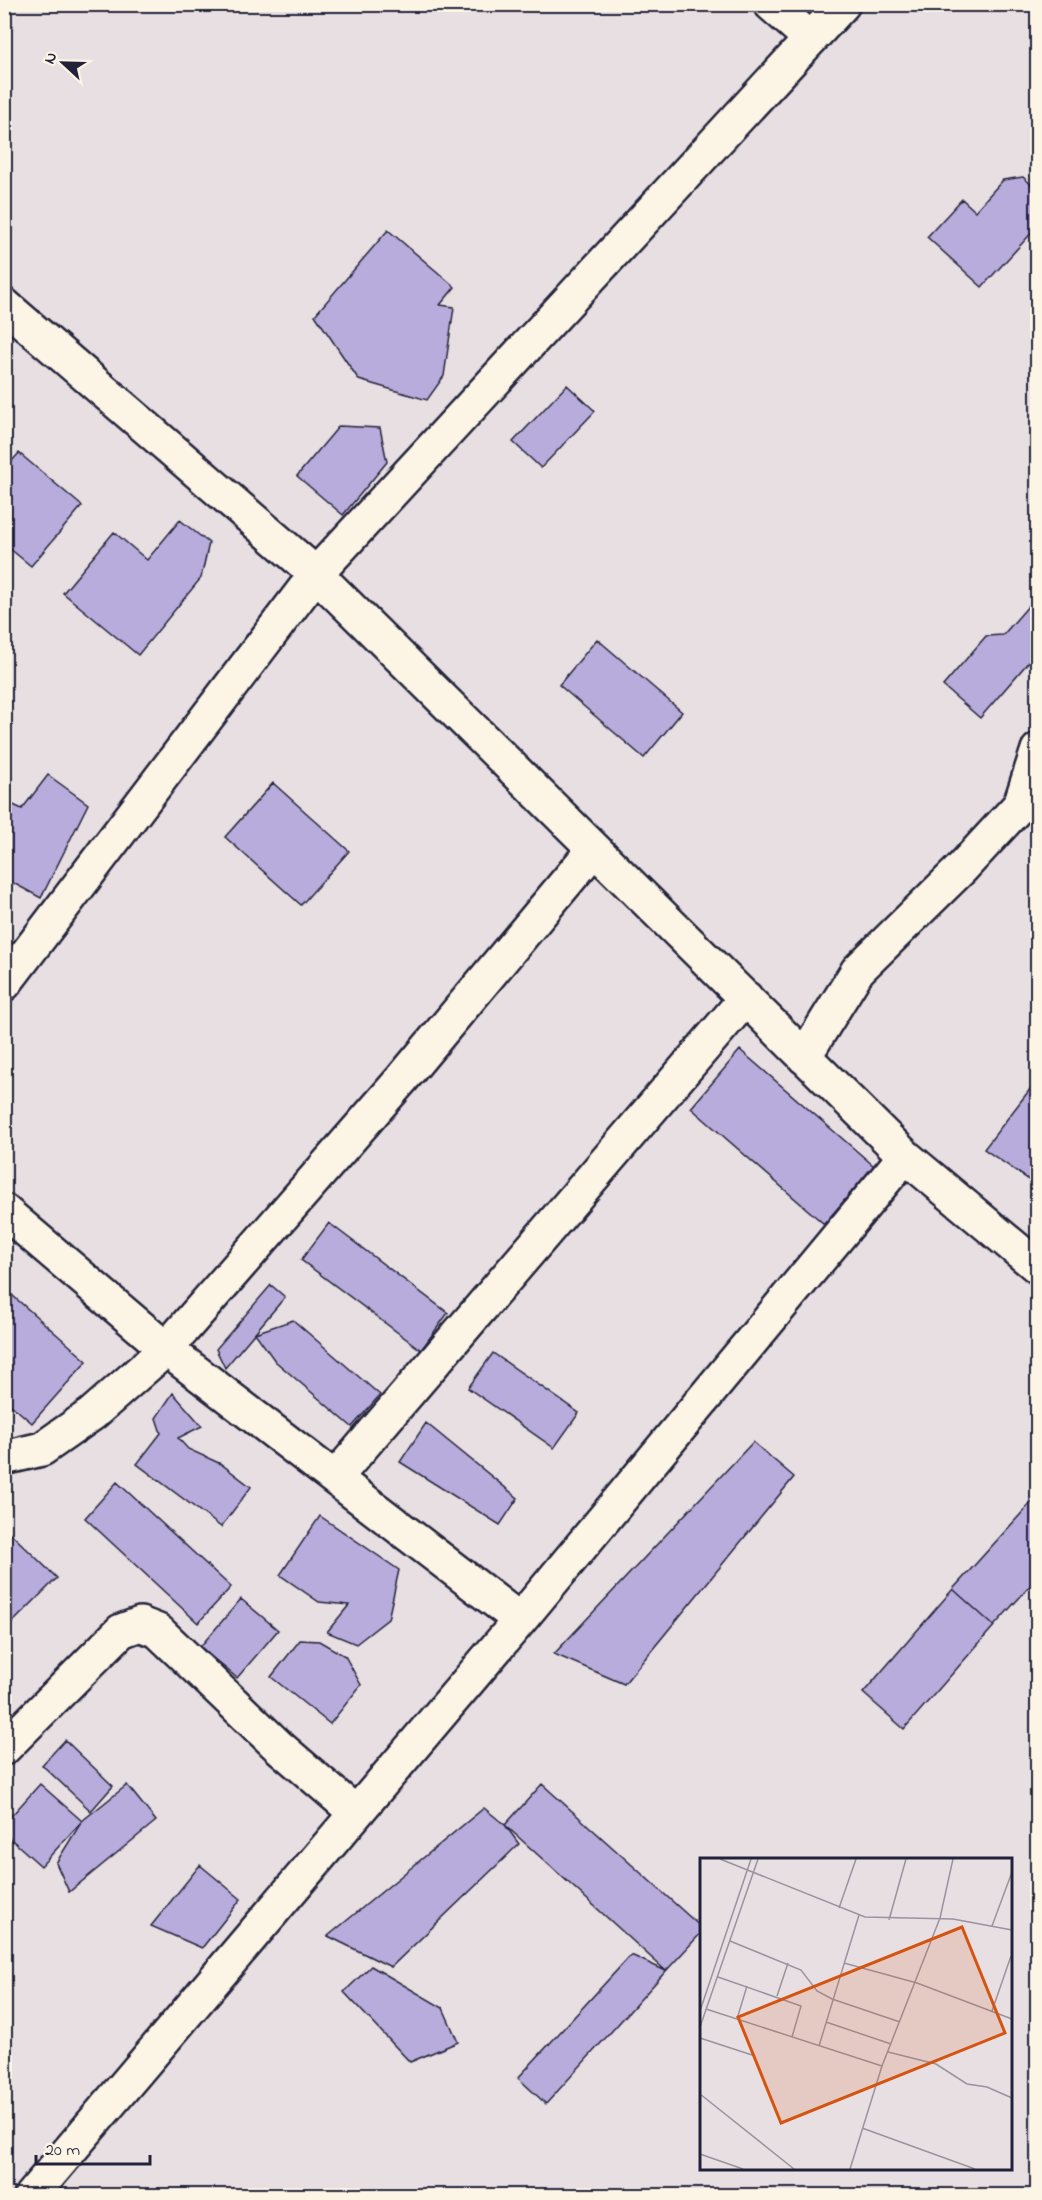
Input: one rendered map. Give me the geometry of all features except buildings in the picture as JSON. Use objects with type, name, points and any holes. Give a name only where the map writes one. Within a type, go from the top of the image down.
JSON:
[{"type":"street","points":[[771,4],[811,39]]},
{"type":"street","points":[[4,984],[316,574],[843,4]]},
{"type":"street","points":[[4,305],[316,574],[905,1156],[1038,1267]]},
{"type":"street","points":[[804,1057],[858,970],[961,869],[1020,805],[1038,750]]},
{"type":"street","points":[[4,1458],[42,1449],[92,1414],[165,1348],[402,1079],[594,849]]},
{"type":"street","points":[[335,1479],[746,998]]},
{"type":"street","points":[[31,2196],[520,1620],[905,1156]]},
{"type":"street","points":[[4,1211],[165,1348],[520,1620]]},
{"type":"street","points":[[4,1748],[121,1631],[140,1624],[159,1631],[277,1745],[356,1813]]}]
